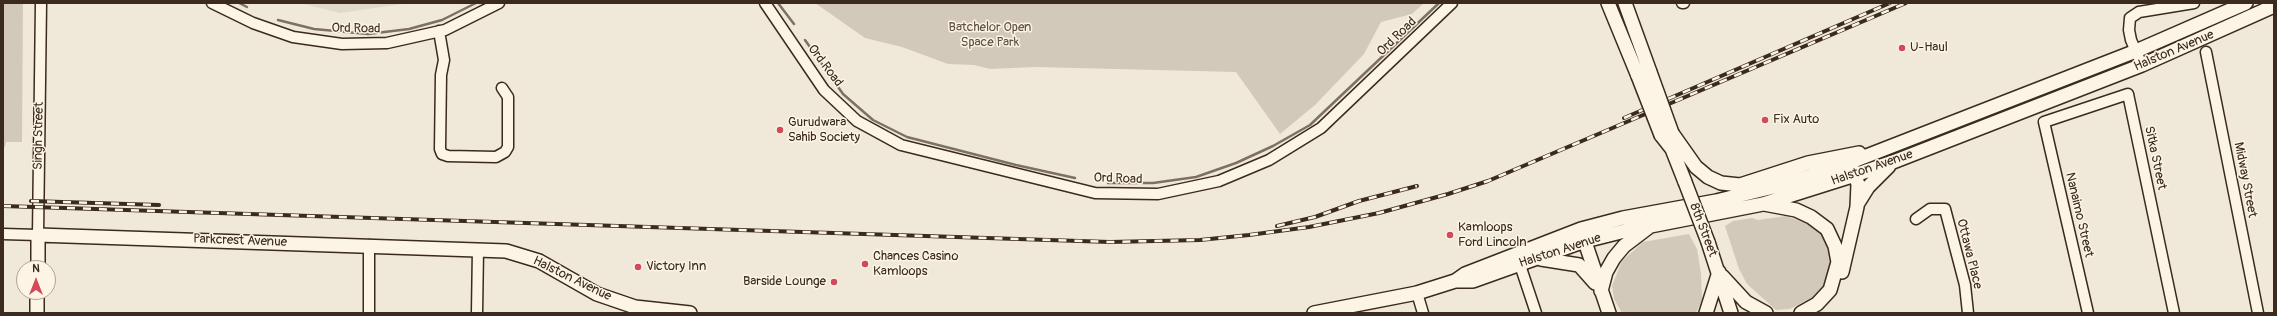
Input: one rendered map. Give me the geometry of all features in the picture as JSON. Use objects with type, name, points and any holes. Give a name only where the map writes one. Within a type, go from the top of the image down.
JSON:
[{"type":"main road","name":"8th Street","points":[[1608,3],[1644,74],[1719,272],[1731,313]]},
{"type":"main road","name":"8th Street","points":[[1624,3],[1639,39],[1644,74]]},
{"type":"main road","points":[[1630,3],[1639,39]]},
{"type":"main road","name":"Halston Avenue","points":[[1518,259],[1536,259],[1585,242],[1651,226],[1763,204],[1853,169],[1920,137],[2136,51],[2246,3]]},
{"type":"main road","name":"Halston Avenue","points":[[1321,313],[1417,293],[1455,281],[1473,281],[1581,229],[1623,218],[1716,201],[1853,169],[1893,162],[2142,65],[2274,6]]},
{"type":"main road","points":[[1666,134],[1696,167],[1708,177],[1721,183],[1740,185],[1808,164],[1920,137]]},
{"type":"main road","points":[[1857,207],[1868,187],[1893,162]]},
{"type":"main road","points":[[1812,313],[1828,300],[1840,280],[1857,207],[1858,184],[1853,169]]},
{"type":"main road","points":[[1763,204],[1796,210],[1811,217],[1827,229],[1835,246],[1838,262],[1830,290],[1817,304],[1801,313]]},
{"type":"main road","points":[[1601,291],[1606,272],[1614,258],[1624,246],[1651,226]]},
{"type":"main road","points":[[1581,229],[1609,313]]},
{"type":"main road","name":"Parkcrest Avenue","points":[[38,235],[478,249]]},
{"type":"main road","name":"Singh Street","points":[[38,235],[38,260]]},
{"type":"main road","name":"Halston Avenue","points":[[478,249],[506,251],[539,261],[597,294],[635,307],[690,313]]},
{"type":"main road","points":[[1536,259],[1579,265],[1589,274],[1601,291]]},
{"type":"main road","points":[[1706,313],[1719,272]]},
{"type":"main road","points":[[1719,272],[1746,302],[1766,313]]},
{"type":"main road","points":[[37,313],[38,300]]},
{"type":"street","name":"Singh Street","points":[[38,235],[41,3]]},
{"type":"street","name":"Ord Road","points":[[212,3],[252,23],[293,37],[342,44],[387,43],[439,31],[499,3]]},
{"type":"street","name":"Ord Road","points":[[765,3],[824,90],[857,121],[901,144],[1094,193],[1158,194],[1219,181],[1269,160],[1321,128],[1452,3]]},
{"type":"street","points":[[2142,65],[2129,30],[2130,18],[2139,12],[2194,3]]},
{"type":"street","points":[[439,31],[444,60],[441,76],[440,150],[442,154],[448,156],[496,158],[502,155],[508,147],[508,98],[502,88]]},
{"type":"street","name":"Midway Street","points":[[2206,52],[2258,313]]},
{"type":"street","name":"Sitka Street","points":[[2044,122],[2128,94],[2174,313]]},
{"type":"street","name":"Nanaimo Street","points":[[2044,122],[2088,313]]},
{"type":"street","name":"Ottawa Place","points":[[1916,218],[1930,209],[1945,209],[1965,285],[1968,313]]},
{"type":"street","name":"Parkcrest Avenue","points":[[3,234],[38,235]]},
{"type":"street","points":[[369,313],[370,245]]},
{"type":"street","points":[[477,313],[478,249]]},
{"type":"street","points":[[1518,259],[1536,313]]},
{"type":"street","points":[[1417,293],[1423,313]]},
{"type":"shaded area","points":[[300,3],[409,3],[340,13]]},
{"type":"green space","points":[[3,3],[23,3],[22,142],[6,142],[5,147],[3,147]]},
{"type":"green space","name":"Batchelor Open Space Park","points":[[815,3],[1424,3],[1412,14],[1381,22],[1364,54],[1315,105],[1280,134],[1236,72],[1036,67],[990,69],[974,65],[948,64],[902,47],[865,38]]},
{"type":"green space","points":[[1786,216],[1806,223],[1818,230],[1826,240],[1833,262],[1824,288],[1815,296],[1790,309],[1776,310],[1747,284],[1739,269],[1725,226],[1733,221],[1752,218],[1758,220]]},
{"type":"green space","points":[[1689,234],[1697,249],[1701,273],[1702,299],[1697,311],[1694,313],[1622,313],[1614,299],[1612,286],[1622,261],[1643,242]]},
{"type":"waterway","points":[[239,3],[247,7]]},
{"type":"waterway","points":[[278,20],[314,29],[368,34],[409,29],[442,20],[476,3]]},
{"type":"waterway","points":[[778,3],[794,24]]},
{"type":"waterway","points":[[1108,183],[1153,183],[1196,177],[1236,163],[1273,146],[1310,125],[1439,3]]},
{"type":"waterway","points":[[805,40],[843,94],[873,120],[907,137],[1016,165],[1075,178]]},
{"type":"railway","points":[[1624,118],[1890,3]]},
{"type":"railway","points":[[3,206],[1110,242],[1200,240],[1249,235],[1309,227],[1379,213],[1448,194],[1488,181],[1906,3]]},
{"type":"railway","points":[[1277,226],[1315,217],[1359,201],[1417,186]]},
{"type":"railway","points":[[31,201],[159,205]]},
{"type":"place","name":"U-Haul","points":[[1902,48]]},
{"type":"place","name":"Fix Auto","points":[[1765,120]]},
{"type":"place","name":"Gurudwara Sahib Society","points":[[780,130]]},
{"type":"place","name":"Kamloops Ford Lincoln","points":[[1450,235]]},
{"type":"place","name":"Chances Casino Kamloops","points":[[865,264]]},
{"type":"place","name":"Victory Inn","points":[[638,267]]},
{"type":"place","name":"Barside Lounge","points":[[834,282]]}]
